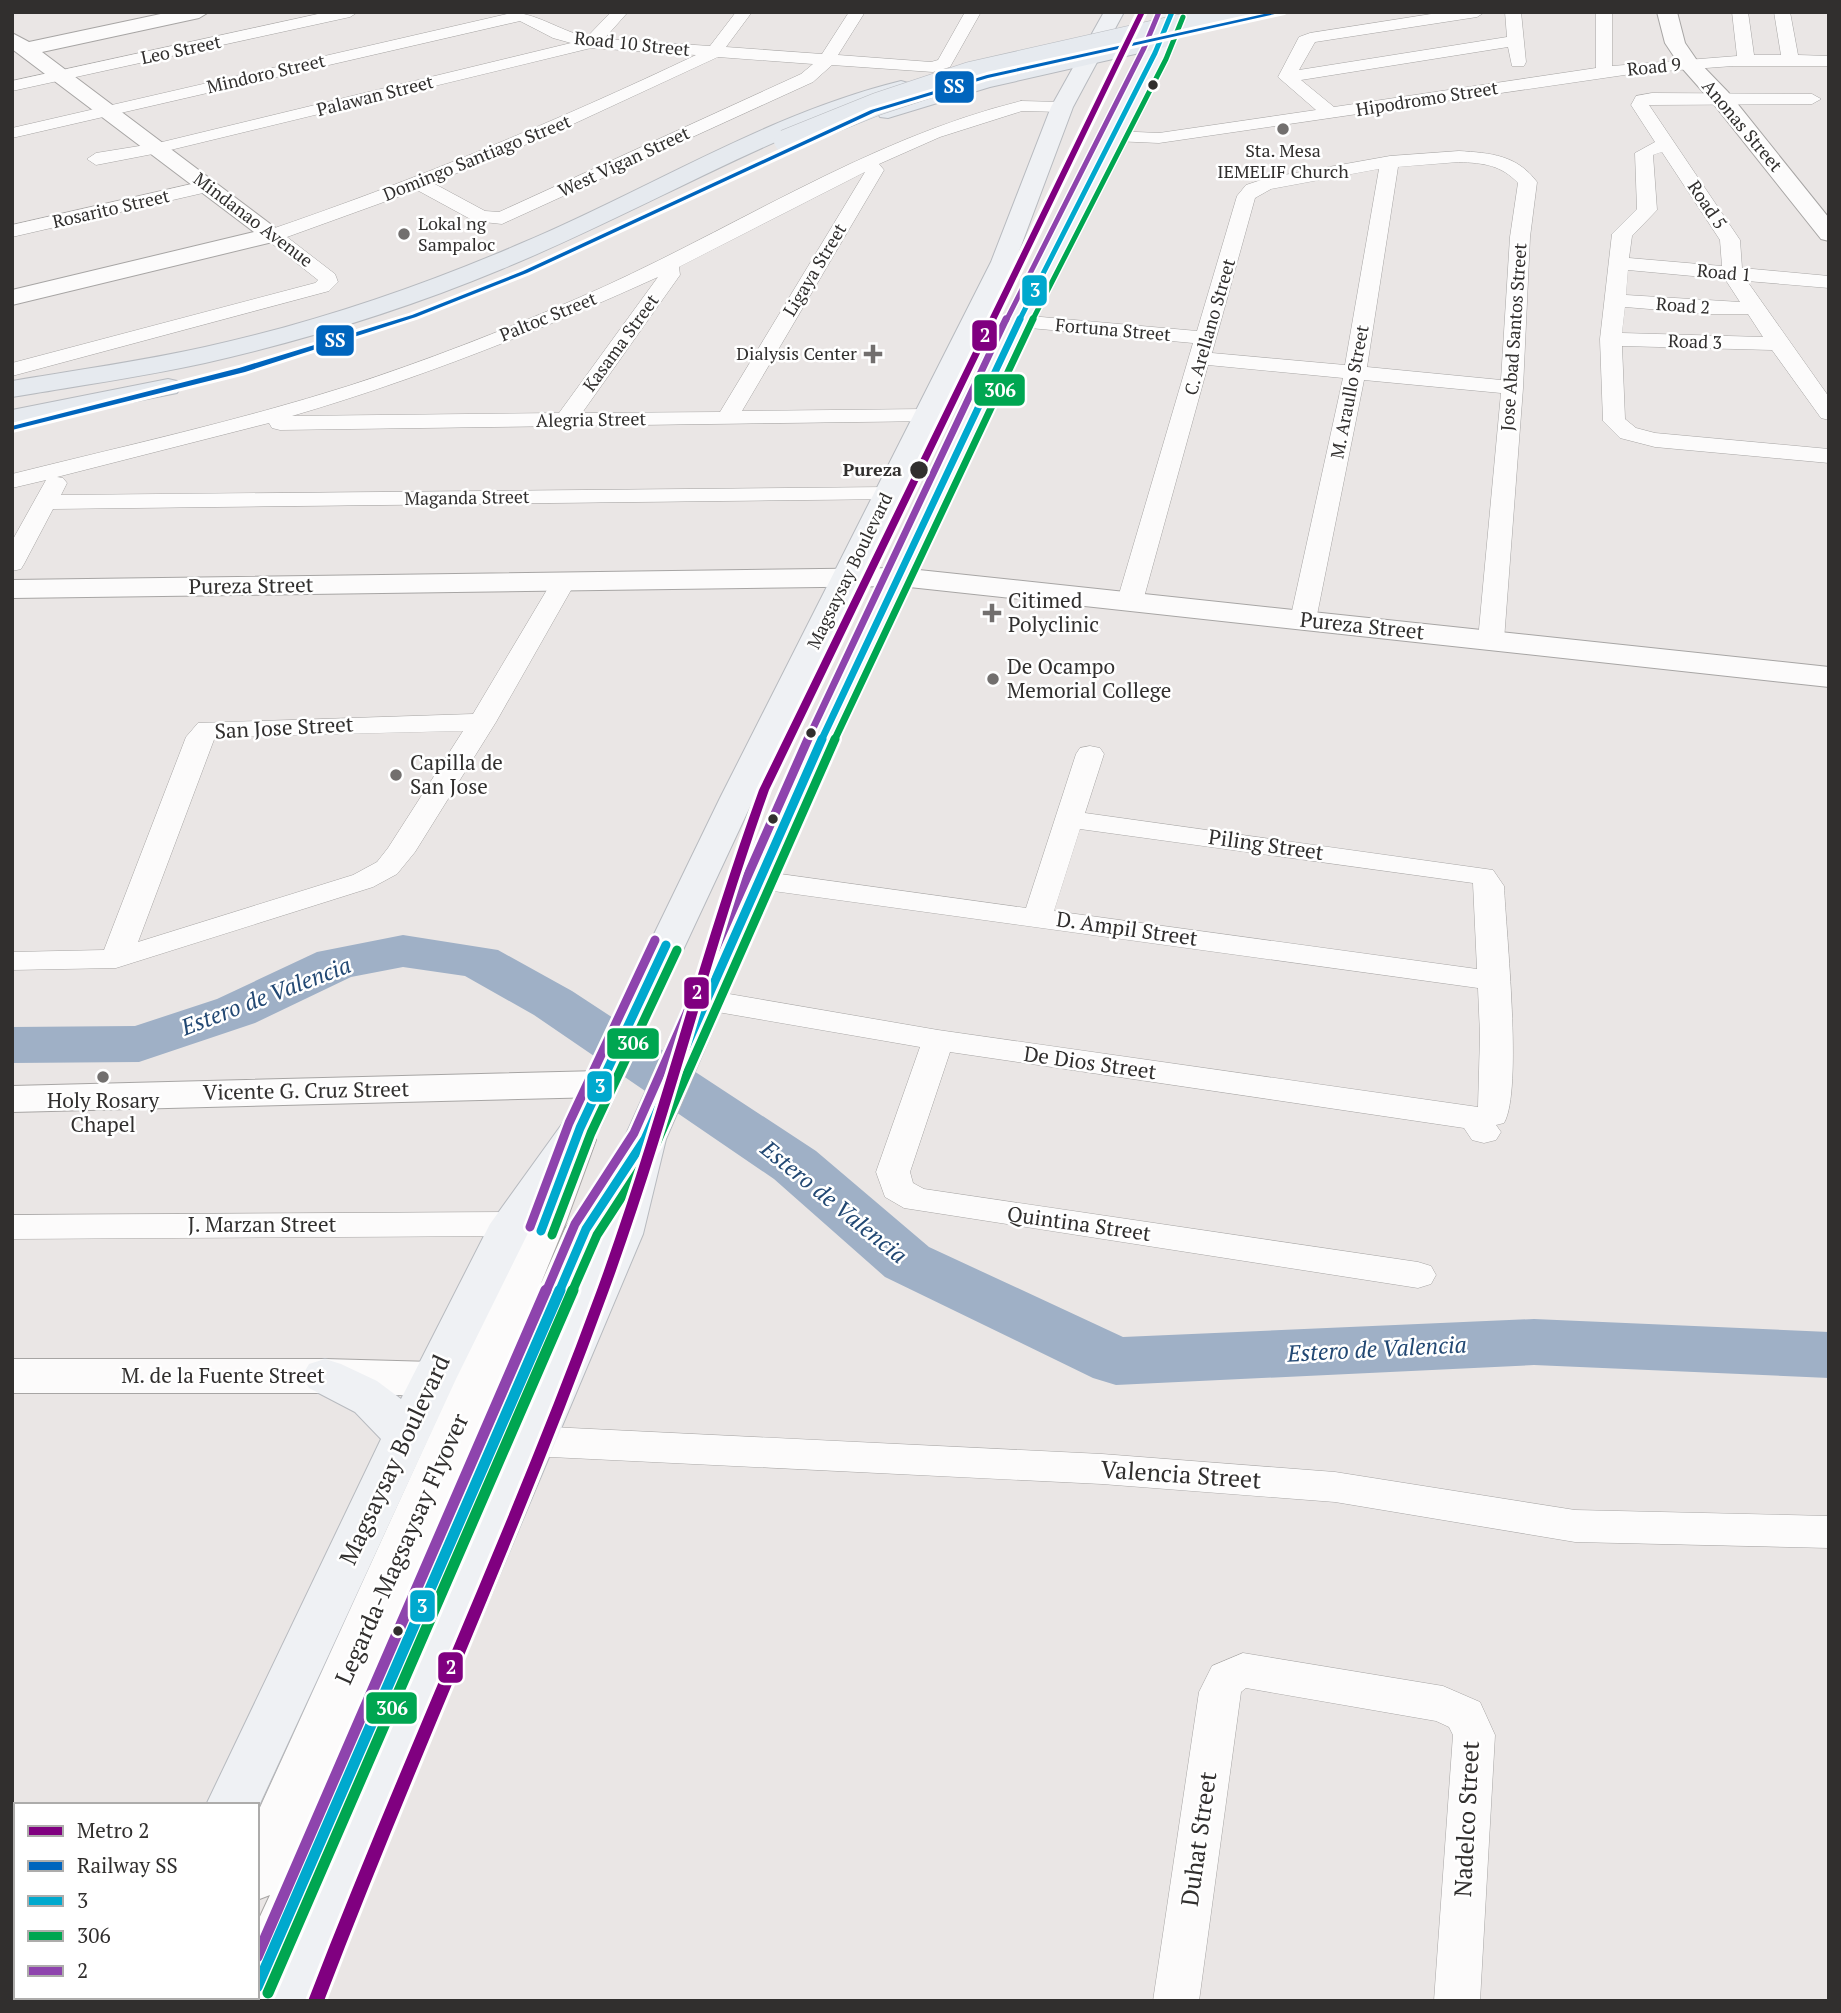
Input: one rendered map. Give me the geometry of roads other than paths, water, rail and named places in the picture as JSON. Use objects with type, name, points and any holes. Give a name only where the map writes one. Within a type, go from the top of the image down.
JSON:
[{"type":"highway","points":[[12,403],[212,362],[389,309],[541,249],[769,137],[891,88],[1021,51],[1203,12]]},
{"type":"highway","points":[[404,319],[562,255],[785,141],[850,114],[968,74],[1240,12]]},
{"type":"highway","points":[[779,159],[859,122],[922,100],[1087,58],[1166,28]]},
{"type":"highway","points":[[12,389],[204,355],[382,306],[535,247],[767,136],[826,111],[893,89],[1087,58]]},
{"type":"highway","points":[[12,418],[112,400],[225,373],[466,300]]},
{"type":"main road","name":"Magsaysay Boulevard","points":[[234,1803],[433,1379],[548,1225],[580,1128],[636,1007],[1003,262],[1062,107],[1114,12]]},
{"type":"main road","name":"Magsaysay Boulevard","points":[[279,1990],[430,1680],[530,1441],[622,1234],[645,1139],[810,764],[1019,321],[1166,28]]},
{"type":"main road","points":[[325,1376],[351,1386],[374,1400],[393,1418],[407,1439]]},
{"type":"street","points":[[17,46],[199,12]]},
{"type":"street","name":"Leo Street","points":[[12,86],[350,12]]},
{"type":"street","points":[[591,43],[620,12]]},
{"type":"street","points":[[714,53],[744,12]]},
{"type":"street","name":"West Vigan Street","points":[[418,183],[481,217],[502,218],[807,78],[826,61],[858,12]]},
{"type":"street","name":"Domingo Santiago Street","points":[[12,298],[274,234],[418,183],[586,115],[714,53],[941,66],[973,12]]},
{"type":"street","points":[[1287,77],[1305,41],[1310,37],[1477,12]]},
{"type":"street","name":"Hipodromo Street","points":[[1114,135],[1159,138],[1521,84],[1513,12]]},
{"type":"street","points":[[1604,12],[1604,72]]},
{"type":"street","name":"Anonas Street","points":[[1667,12],[1675,43],[1688,63],[1720,97],[1829,234]]},
{"type":"street","points":[[1740,12],[1746,59]]},
{"type":"street","points":[[1782,12],[1790,59]]},
{"type":"street","name":"Road 10 Street","points":[[517,14],[559,35],[591,43],[714,53]]},
{"type":"street","name":"Mindoro Street","points":[[12,133],[517,14]]},
{"type":"street","points":[[1287,77],[1515,41]]},
{"type":"street","name":"Palawan Street","points":[[96,159],[158,148],[591,43]]},
{"type":"street","name":"Mindanao Avenue","points":[[12,370],[322,287],[328,282],[328,278],[274,234],[62,76],[17,46]]},
{"type":"street","name":"Road 9","points":[[1521,84],[1688,63],[1746,59],[1829,61]]},
{"type":"street","name":"Hipodromo Street","points":[[1287,77],[1332,114]]},
{"type":"street","points":[[1720,97],[1812,99]]},
{"type":"street","name":"Road 5","points":[[1720,97],[1642,100],[1640,105],[1730,240],[1732,275]]},
{"type":"street","name":"Paltoc Street","points":[[12,481],[255,420],[357,390],[582,304],[664,267],[866,163],[934,133],[1021,106],[1062,107]]},
{"type":"street","points":[[1666,146],[1655,147],[1644,153],[1647,210],[1622,234],[1611,339],[1614,421],[1628,433],[1656,440],[1829,456]]},
{"type":"street","name":"Jose Abad Santos Street","points":[[1389,163],[1430,157],[1469,156],[1508,163],[1528,182],[1520,237],[1512,388],[1491,640]]},
{"type":"street","name":"Ligaya Street","points":[[727,418],[875,170],[866,163]]},
{"type":"street","name":"C. Arellano Street","points":[[1130,601],[1246,196],[1253,189],[1266,184],[1389,163]]},
{"type":"street","name":"M. Araullo Street","points":[[1303,620],[1355,373],[1389,163]]},
{"type":"street","name":"Rosarito Street","points":[[12,231],[209,186]]},
{"type":"street","name":"Road 1","points":[[1619,263],[1829,282]]},
{"type":"street","name":"Kasama Street","points":[[565,421],[670,275],[670,269],[664,267]]},
{"type":"street","points":[[1732,275],[1829,413]]},
{"type":"street","name":"Road 2","points":[[1613,300],[1711,308],[1754,308]]},
{"type":"street","name":"Fortuna Street","points":[[1019,321],[1355,373],[1512,388]]},
{"type":"street","name":"Road 3","points":[[1611,339],[1778,344]]},
{"type":"street","name":"Alegria Street","points":[[255,420],[267,423],[926,416]]},
{"type":"street","points":[[12,564],[62,469]]},
{"type":"street","name":"Maganda Street","points":[[47,502],[888,494]]},
{"type":"street","name":"Pureza Street","points":[[12,589],[900,577],[1829,677]]},
{"type":"street","points":[[12,961],[116,959],[363,881],[387,868],[400,852],[482,722],[563,583]]},
{"type":"street","name":"San Jose Street","points":[[116,959],[200,737],[208,729],[482,722]]},
{"type":"street","points":[[1038,916],[1090,754]]},
{"type":"street","name":"Piling Street","points":[[1068,819],[1464,871],[1483,876],[1489,886],[1494,981]]},
{"type":"street","name":"D. Ampil Street","points":[[759,880],[1038,916],[1494,981]]},
{"type":"street","name":"De Dios Street","points":[[699,1016],[938,1040],[1481,1128],[1492,1115],[1496,1100],[1494,981]]},
{"type":"street","name":"Quintina Street","points":[[938,1040],[892,1172],[897,1189],[916,1200],[1418,1275]]},
{"type":"street","name":"Vicente G. Cruz Street","points":[[12,1099],[603,1079]]},
{"type":"street","name":"Magsaysay Boulevard","points":[[548,1225],[645,1139]]},
{"type":"street","name":"J. Marzan Street","points":[[12,1227],[548,1225]]},
{"type":"street","name":"Legarda-Magsaysay Flyover","points":[[259,1871],[548,1225]]},
{"type":"street","name":"Legarda-Magsaysay Flyover","points":[[279,1990],[548,1225]]},
{"type":"street","name":"M. de la Fuente Street","points":[[12,1376],[325,1376],[433,1379]]},
{"type":"street","name":"Valencia Street","points":[[530,1441],[1102,1469],[1335,1487],[1574,1526],[1829,1532]]},
{"type":"street","name":"Nadelco Street","points":[[1227,1678],[1243,1670],[1256,1672],[1443,1704],[1465,1715],[1474,1735],[1457,2001]]},
{"type":"street","name":"Duhat Street","points":[[1177,2001],[1220,1692],[1227,1678]]},
{"type":"waterway","name":"Estero de Valencia","points":[[12,1045],[139,1044],[236,1011],[336,964],[403,951],[479,962],[553,1003],[795,1165],[907,1262],[1116,1361],[1534,1342],[1829,1355]]},
{"type":"metro line","name":"2","points":[[316,2001],[386,1822],[534,1469],[603,1290],[645,1166],[721,914],[764,790],[1142,12]]},
{"type":"rail line","name":"SS","points":[[12,428],[242,370],[414,316],[525,272],[873,111],[987,77],[1281,12]]},
{"type":"place","name":"Sta. Mesa IEMELIF Church","points":[[1283,129]]},
{"type":"place","name":"Lokal ng Sampaloc","points":[[404,234]]},
{"type":"place","name":"Dialysis Center","points":[[873,354]]},
{"type":"place","name":"Pureza","points":[[919,470]]},
{"type":"place","name":"Citimed Polyclinic","points":[[992,613]]},
{"type":"place","name":"De Ocampo Memorial College","points":[[993,679]]},
{"type":"place","name":"Capilla de San Jose","points":[[396,775]]},
{"type":"place","name":"Holy Rosary Chapel","points":[[103,1077]]}]
